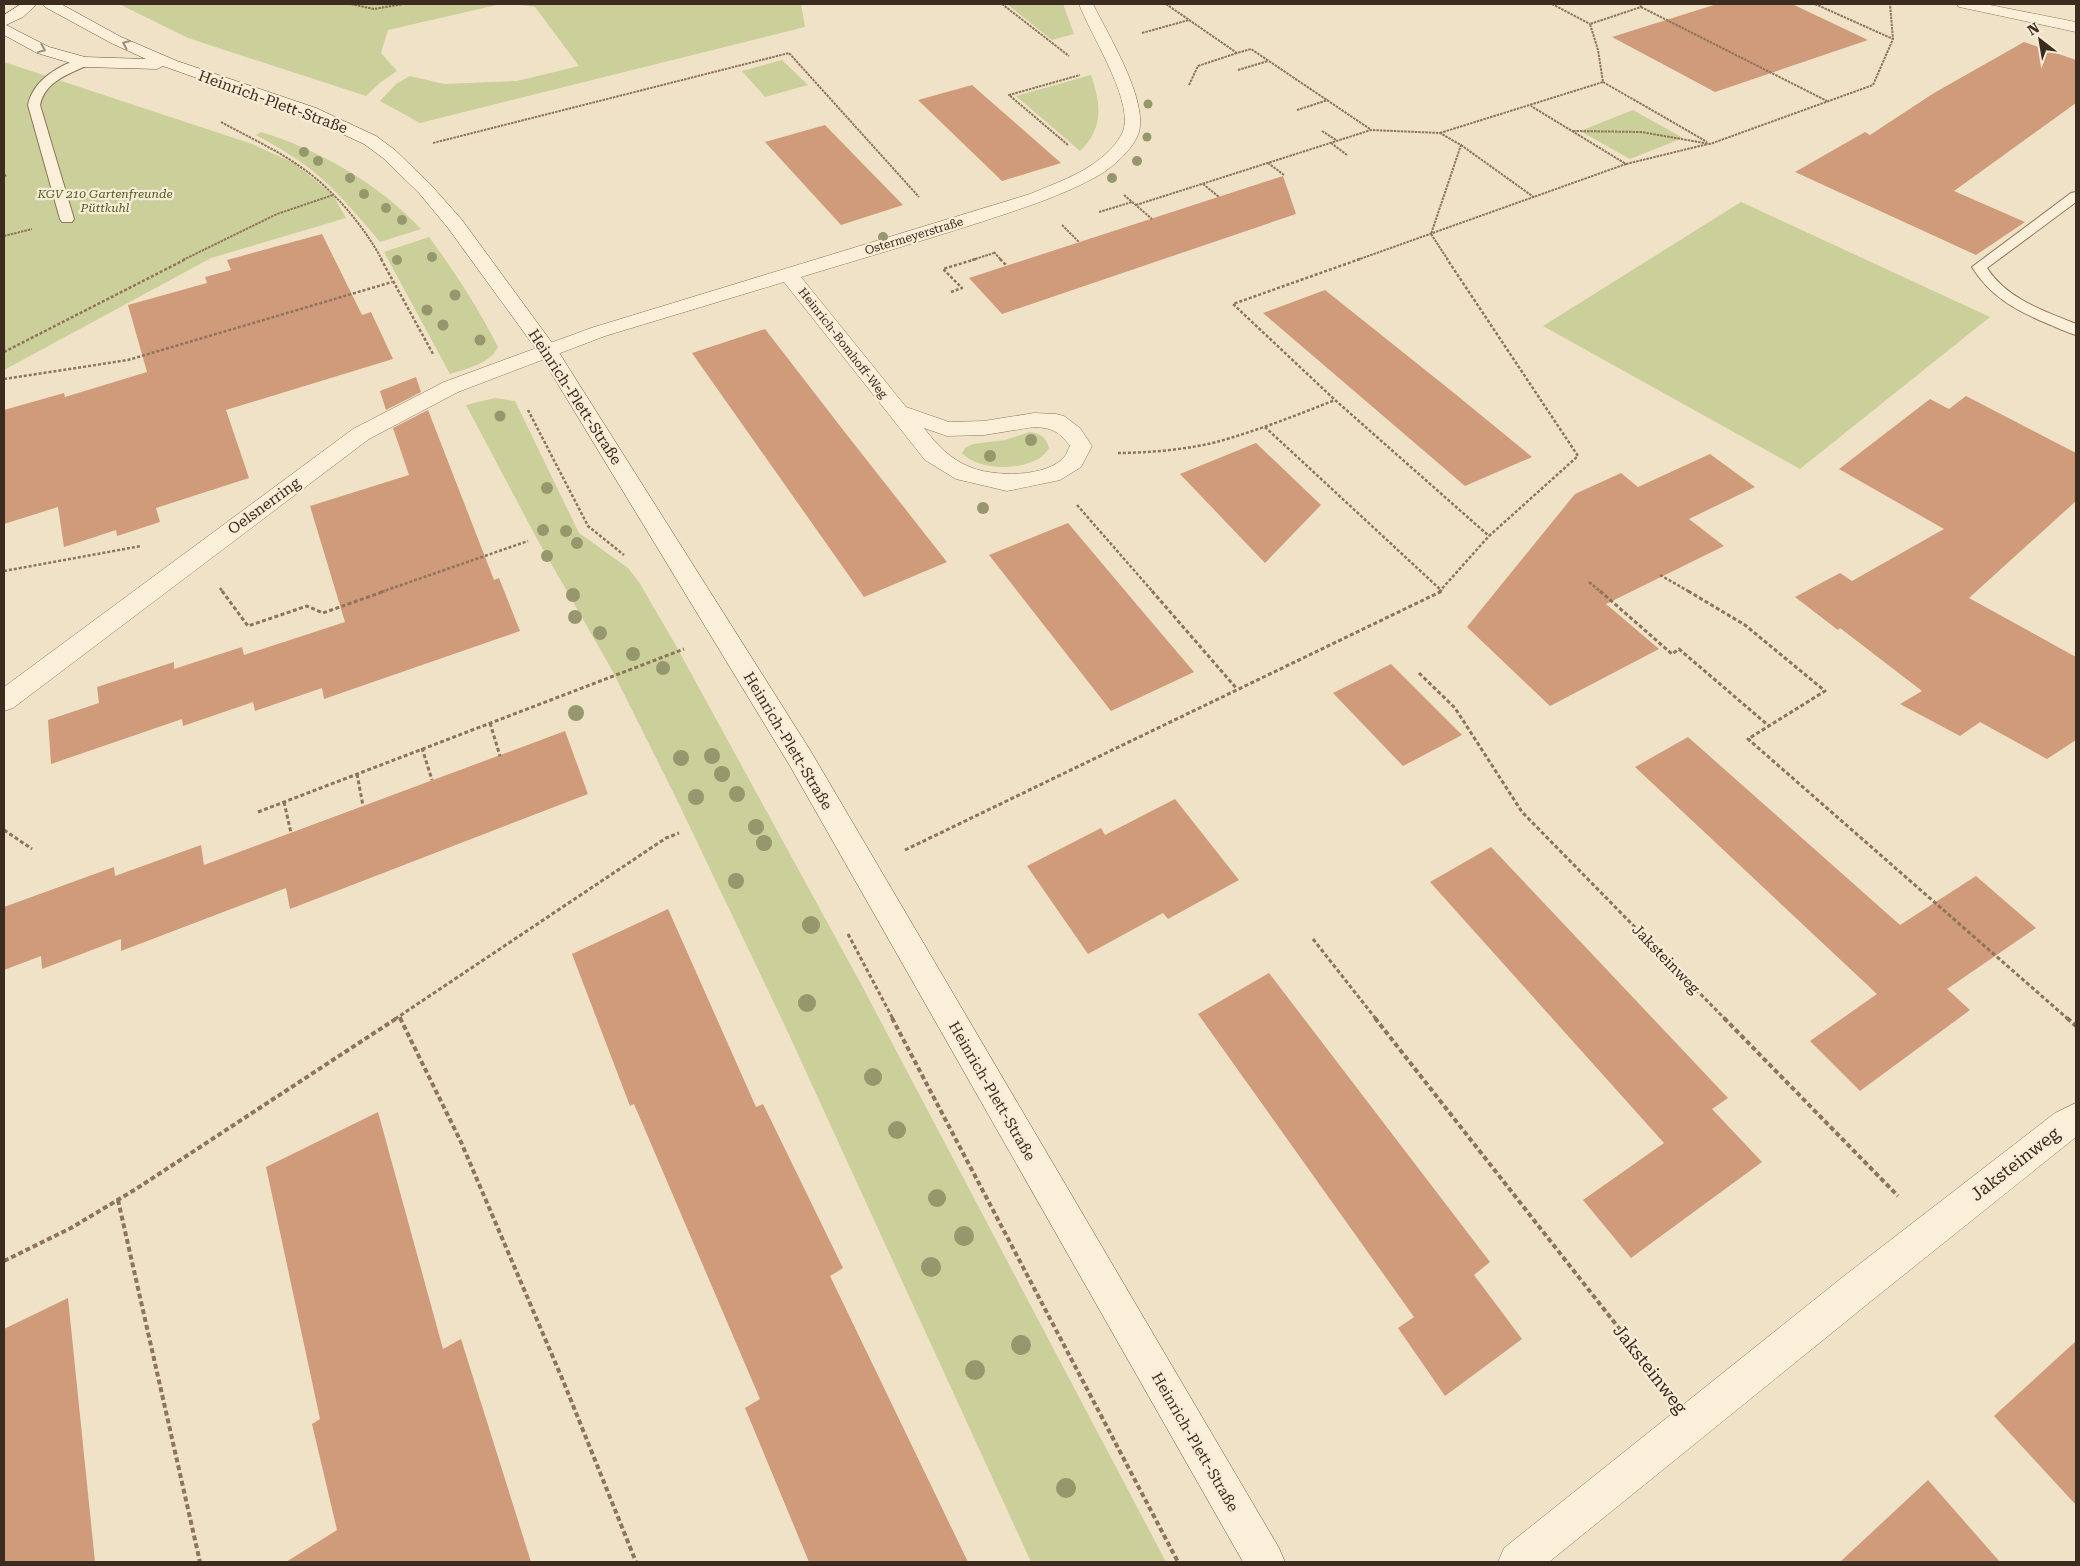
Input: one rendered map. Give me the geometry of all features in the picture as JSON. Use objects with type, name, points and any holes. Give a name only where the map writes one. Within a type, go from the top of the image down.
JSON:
[{"type":"street","points":[[4,21],[18,14],[30,4]]},
{"type":"street","name":"Heinrich-Plett-Straße","points":[[50,4],[116,40],[171,64],[310,112],[370,140],[389,154],[425,189],[455,224],[548,352],[800,758],[1265,1562]]},
{"type":"street","name":"Ostermeyerstraße","points":[[548,352],[598,332],[946,227],[1067,185],[1107,162],[1122,147],[1132,128],[1131,108],[1118,69],[1086,4]]},
{"type":"street","points":[[1964,4],[2076,27]]},
{"type":"street","name":"Heinrich-Plett-Straße","points":[[4,29],[43,50],[84,62],[171,64]]},
{"type":"street","name":"Heinrich-Bomhoff-Weg","points":[[788,274],[898,412],[933,455],[964,474],[1007,483],[1052,475],[1073,462],[1081,446],[1072,433],[1056,421],[1034,420],[984,428],[947,429],[898,412]]},
{"type":"street","name":"Oelsnerring","points":[[4,701],[195,556],[361,434],[450,388],[548,352]]},
{"type":"street","name":"Jaksteinweg","points":[[1518,1562],[1932,1230],[2067,1124],[2076,1119]]},
{"type":"lane","points":[[67,220],[34,105],[34,96],[45,84],[84,62]]},
{"type":"lane","points":[[2076,196],[1979,267],[1985,279],[2016,304],[2076,330]]},
{"type":"path","points":[[351,4],[374,10],[403,4]]},
{"type":"path","points":[[1002,4],[1089,72]]},
{"type":"path","points":[[1166,4],[1237,53]]},
{"type":"path","points":[[1552,4],[1590,24],[1598,50],[1603,82]]},
{"type":"path","points":[[1640,4],[1641,7],[1827,101]]},
{"type":"path","points":[[1815,4],[1892,39]]},
{"type":"path","points":[[1489,536],[1335,400],[1233,304],[1626,164],[1710,144],[1873,85],[1892,39],[1890,4]]},
{"type":"path","points":[[1590,24],[1641,7]]},
{"type":"path","points":[[1136,35],[1190,20]]},
{"type":"path","points":[[1189,85],[1198,66],[1251,49],[1371,130]]},
{"type":"path","points":[[389,154],[789,53],[946,227]]},
{"type":"path","points":[[1238,70],[1269,61]]},
{"type":"path","points":[[1107,162],[1080,154],[1009,95],[1089,72],[1118,69]]},
{"type":"path","points":[[1136,205],[1371,130],[1440,133],[1603,82],[1710,144]]},
{"type":"path","points":[[1297,110],[1328,100]]},
{"type":"path","points":[[1531,106],[1626,164]]},
{"type":"path","points":[[238,125],[221,122],[284,156],[314,177],[333,195],[373,243],[392,282],[433,355]]},
{"type":"path","points":[[1322,131],[1336,140]]},
{"type":"path","points":[[1572,131],[1641,132],[1710,144]]},
{"type":"path","points":[[1440,133],[1461,145],[1535,198]]},
{"type":"path","points":[[1330,142],[1348,155]]},
{"type":"path","points":[[1431,234],[1461,145]]},
{"type":"path","points":[[1267,162],[1284,176]]},
{"type":"path","points":[[1202,184],[1219,197]]},
{"type":"path","points":[[1119,191],[1152,219]]},
{"type":"path","points":[[4,352],[277,214],[333,195]]},
{"type":"path","points":[[864,870],[1442,591],[1489,536],[1578,456],[1431,234]]},
{"type":"path","points":[[951,292],[962,288],[943,269],[994,252]]},
{"type":"path","points":[[4,379],[128,360],[392,282]]},
{"type":"path","points":[[1114,453],[1143,453],[1218,442],[1266,427],[1335,400]]},
{"type":"path","points":[[528,410],[588,526],[627,557]]},
{"type":"path","points":[[1266,427],[1442,591]]},
{"type":"path","points":[[1073,500],[1237,689]]},
{"type":"path","points":[[195,556],[248,626],[308,606],[323,613],[528,541]]},
{"type":"path","points":[[4,571],[145,546]]},
{"type":"path","points":[[1660,575],[1744,625],[1826,691],[1748,739],[2076,1026]]},
{"type":"path","points":[[1589,582],[1672,654],[1679,649],[1769,726]]},
{"type":"path","points":[[258,812],[724,634]]},
{"type":"path","name":"Jaksteinweg","points":[[1419,674],[1454,708],[1522,812],[1932,1230]]},
{"type":"path","points":[[490,723],[500,756]]},
{"type":"path","points":[[422,748],[432,780]]},
{"type":"path","points":[[357,774],[363,806]]},
{"type":"path","points":[[284,802],[291,833]]},
{"type":"path","points":[[4,830],[32,849]]},
{"type":"path","points":[[4,1261],[31,1249],[118,1200],[400,1017],[666,838],[679,833]]},
{"type":"path","points":[[846,931],[1178,1562]]},
{"type":"path","name":"Jaksteinweg","points":[[1312,939],[1692,1421]]},
{"type":"path","points":[[400,1017],[461,1142],[564,1383],[636,1562]]},
{"type":"path","points":[[118,1200],[200,1562]]},
{"type":"green space","points":[[119,4],[501,4],[388,30],[381,53],[397,71],[366,96],[188,38]]},
{"type":"green space","points":[[514,4],[801,4],[805,27],[420,123],[380,101],[396,84],[410,76],[444,84],[517,81],[579,66],[535,7]]},
{"type":"green space","points":[[1007,4],[1063,4],[1074,34],[1052,40]]},
{"type":"green space","points":[[782,60],[808,85],[765,97],[742,71]]},
{"type":"green space","name":"KGV 210 Gartenfreunde Püttkuhl","points":[[4,62],[252,144],[294,163],[333,195],[346,218],[211,258],[4,370]]},
{"type":"green space","points":[[1091,75],[1097,96],[1097,124],[1088,142],[1080,151],[1016,96]]},
{"type":"green space","points":[[1633,110],[1683,138],[1630,159],[1580,131]]},
{"type":"green space","points":[[261,132],[305,148],[347,170],[387,197],[421,229],[380,242],[351,208],[320,177],[297,159],[256,135]]},
{"type":"green space","points":[[1741,202],[1990,317],[1800,469],[1543,326]]},
{"type":"green space","points":[[429,237],[466,290],[498,347],[495,353],[484,361],[450,374],[384,252]]},
{"type":"green space","points":[[495,398],[515,401],[579,533],[628,568],[639,582],[675,644],[861,984],[1166,1562],[1031,1562],[785,1026],[677,800],[612,670],[537,539],[466,405]]},
{"type":"green space","points":[[1030,432],[1042,437],[1049,448],[1041,457],[1033,462],[1012,467],[989,466],[969,459],[962,453],[965,448],[973,444],[1005,440]]},
{"type":"building","points":[[1717,4],[1792,4],[1868,40],[1715,92],[1612,37]]},
{"type":"building","points":[[2024,42],[2076,60],[2076,103],[1954,191],[2025,222],[1976,255],[1795,172],[1865,132],[1870,135],[1934,93]]},
{"type":"building","points":[[972,85],[1061,163],[1002,181],[918,100]]},
{"type":"building","points":[[825,125],[903,205],[841,225],[765,142]]},
{"type":"building","points":[[1283,176],[1296,214],[1002,314],[969,278]]},
{"type":"building","points":[[322,234],[362,315],[371,312],[393,359],[226,410],[249,478],[156,508],[160,522],[117,536],[116,530],[64,547],[58,507],[4,524],[4,410],[64,393],[65,397],[147,372],[128,305],[207,283],[205,277],[231,270],[227,260]]},
{"type":"building","points":[[1325,290],[1532,457],[1465,486],[1263,313]]},
{"type":"building","points":[[765,329],[947,562],[864,597],[692,353]]},
{"type":"building","points":[[416,377],[421,392],[386,410],[380,391]]},
{"type":"building","points":[[1966,396],[2076,453],[2076,501],[1969,598],[2076,657],[2076,740],[2047,759],[1980,722],[1960,736],[1900,704],[1922,691],[1840,628],[1838,630],[1795,597],[1840,573],[1852,581],[1944,529],[1839,469],[1930,399],[1949,409]]},
{"type":"building","points":[[428,410],[494,580],[499,578],[520,631],[324,699],[322,688],[255,711],[253,702],[183,726],[182,719],[51,764],[48,720],[99,703],[97,687],[174,662],[174,669],[242,647],[244,655],[345,622],[310,506],[409,475],[393,428]]},
{"type":"building","points":[[1256,443],[1321,505],[1265,563],[1180,474]]},
{"type":"building","points":[[1710,454],[1755,487],[1689,519],[1724,546],[1606,604],[1659,649],[1550,706],[1467,627],[1575,494],[1621,473],[1638,487]]},
{"type":"building","points":[[1068,523],[1194,672],[1111,711],[989,555]]},
{"type":"building","points":[[1391,664],[1462,735],[1403,766],[1333,693]]},
{"type":"building","points":[[565,731],[588,794],[290,909],[286,888],[121,951],[121,939],[42,969],[41,956],[4,970],[4,907],[114,867],[115,876],[201,845],[204,865]]},
{"type":"building","points":[[1688,737],[1900,925],[1976,876],[2036,928],[1947,989],[1970,1010],[1860,1091],[1810,1041],[1877,994],[1635,767]]},
{"type":"building","points":[[1175,799],[1239,880],[1168,919],[1163,913],[1088,954],[1027,866],[1101,828],[1105,835]]},
{"type":"building","points":[[1491,847],[1728,1098],[1712,1109],[1762,1162],[1631,1258],[1583,1200],[1664,1143],[1430,882]]},
{"type":"building","points":[[668,909],[756,1107],[763,1104],[843,1268],[830,1276],[968,1562],[809,1562],[745,1408],[760,1399],[634,1104],[630,1106],[572,954]]},
{"type":"building","points":[[1269,973],[1490,1262],[1474,1275],[1522,1339],[1445,1396],[1398,1328],[1414,1317],[1198,1014]]},
{"type":"building","points":[[378,1112],[443,1349],[461,1339],[531,1562],[286,1562],[337,1530],[312,1424],[320,1419],[266,1167]]},
{"type":"building","points":[[68,1298],[95,1562],[4,1562],[4,1329]]},
{"type":"building","points":[[2076,1341],[2076,1505],[1994,1416]]},
{"type":"building","points":[[1928,1480],[2000,1562],[1840,1562]]}]
